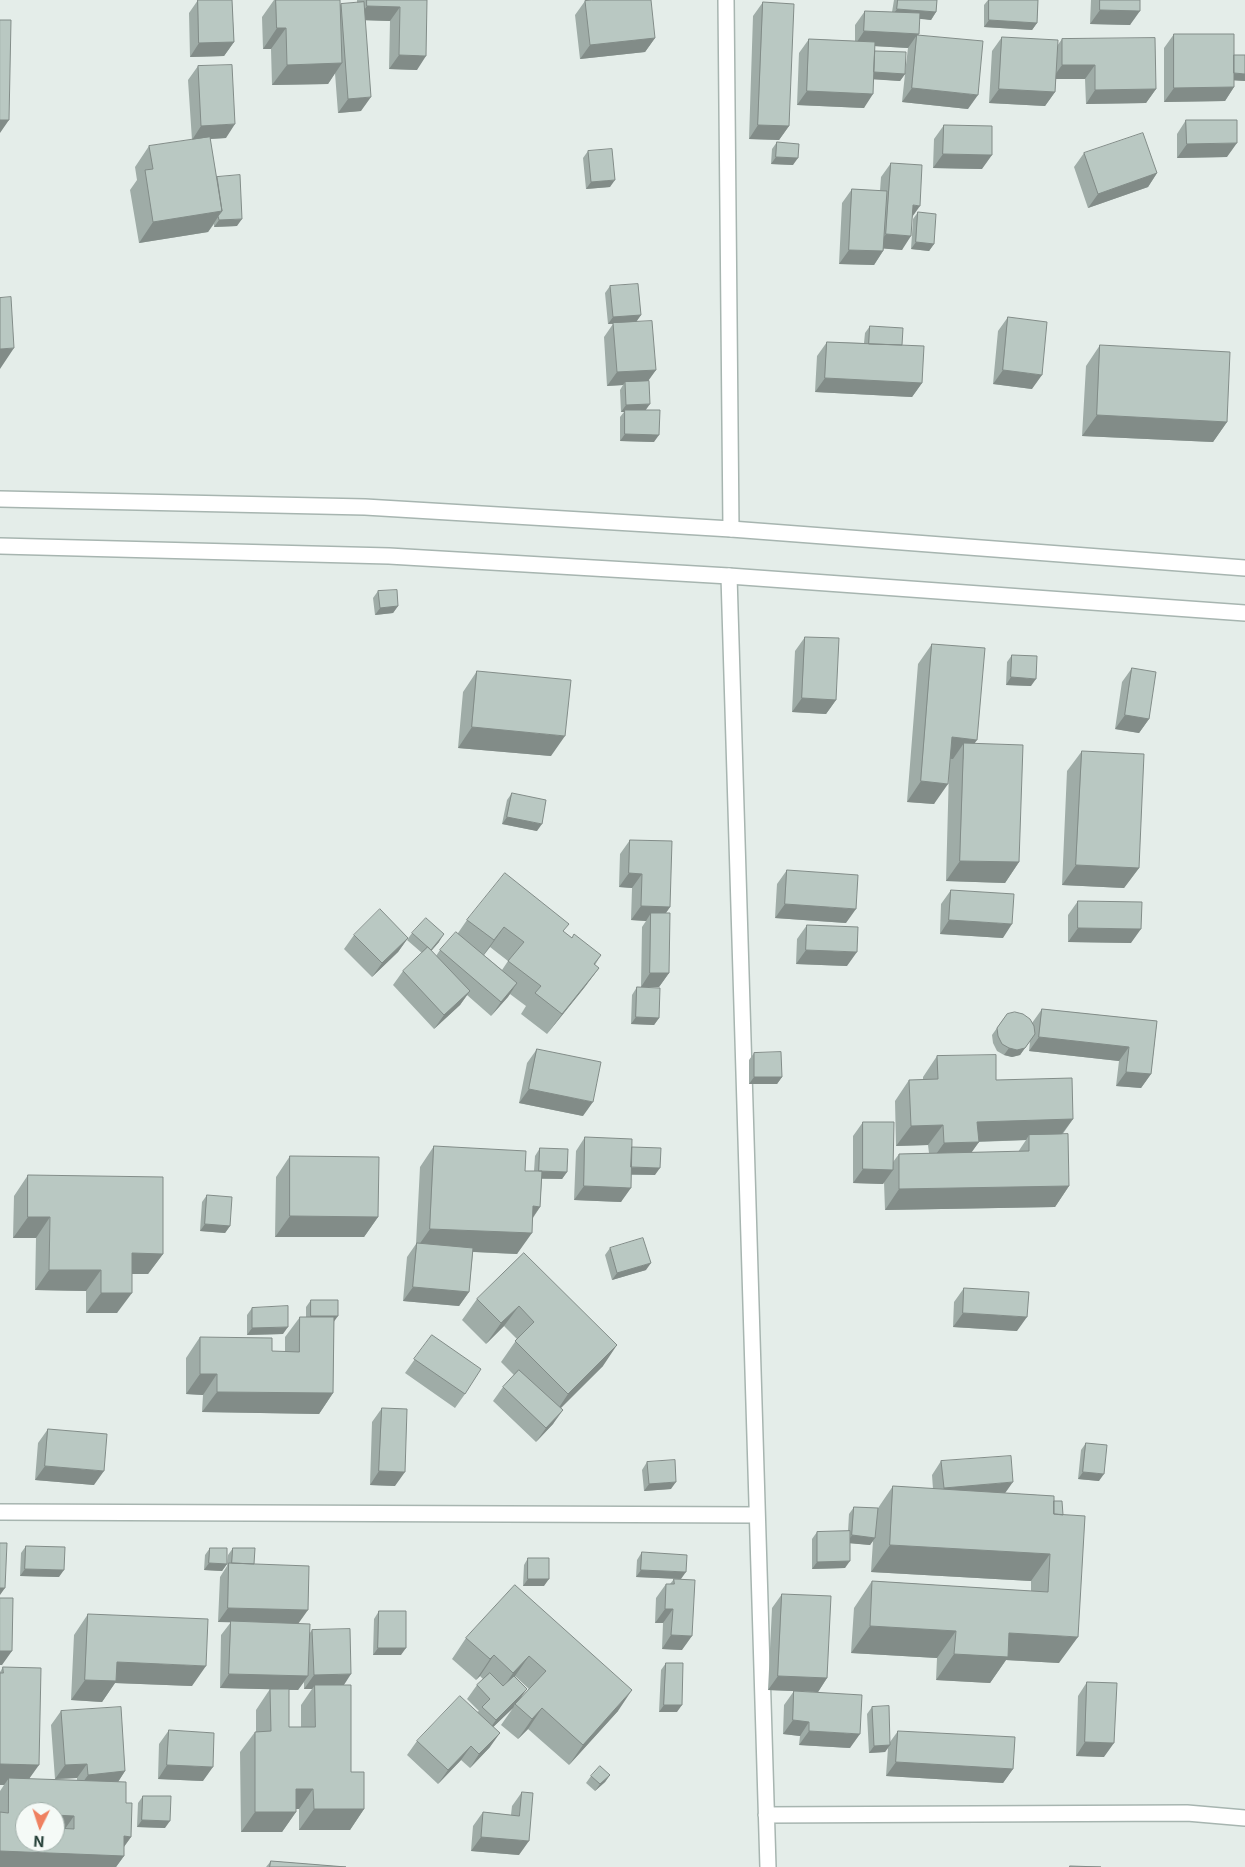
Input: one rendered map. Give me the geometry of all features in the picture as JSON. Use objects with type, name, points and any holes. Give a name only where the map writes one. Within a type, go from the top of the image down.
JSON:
[{"type":"street","points":[[726,0],[731,529]]},
{"type":"street","points":[[0,499],[365,507],[731,529],[1245,568]]},
{"type":"street","points":[[0,546],[389,556],[729,576],[1245,613]]},
{"type":"street","points":[[729,576],[768,1867]]},
{"type":"street","points":[[0,1512],[758,1514]]},
{"type":"street","points":[[766,1815],[1187,1813],[1245,1818]]},
{"type":"building","points":[[198,0],[232,0],[234,42],[199,43]]},
{"type":"building","points":[[276,0],[340,0],[342,63],[287,65],[286,28],[277,28]]},
{"type":"building","points":[[367,0],[427,0],[426,56],[399,55],[400,7],[367,6]]},
{"type":"building","points":[[651,0],[655,38],[590,45],[585,1]]},
{"type":"building","points":[[898,0],[937,0],[936,12],[897,9]]},
{"type":"building","points":[[989,0],[1038,0],[1037,23],[989,20]]},
{"type":"building","points":[[1100,0],[1140,0],[1140,11],[1100,10]]},
{"type":"building","points":[[364,2],[371,97],[348,99],[341,4]]},
{"type":"building","points":[[763,2],[794,4],[789,126],[758,125]]},
{"type":"building","points":[[865,11],[920,13],[919,34],[864,31]]},
{"type":"building","points":[[0,20],[11,20],[9,120],[0,120]]},
{"type":"building","points":[[1174,34],[1234,34],[1234,87],[1174,88]]},
{"type":"building","points":[[917,35],[983,41],[978,95],[912,88]]},
{"type":"building","points":[[1002,37],[1058,40],[1055,92],[999,89]]},
{"type":"building","points":[[1155,38],[1156,89],[1095,90],[1095,65],[1062,65],[1062,39]]},
{"type":"building","points":[[809,39],[875,42],[873,94],[807,91]]},
{"type":"building","points":[[875,51],[906,52],[905,74],[874,72]]},
{"type":"building","points":[[1234,55],[1245,55],[1245,74],[1234,73]]},
{"type":"building","points":[[232,65],[235,124],[201,126],[198,66]]},
{"type":"building","points":[[1186,120],[1237,120],[1237,143],[1187,144]]},
{"type":"building","points":[[944,125],[992,126],[992,155],[943,154]]},
{"type":"building","points":[[1143,133],[1157,173],[1098,194],[1084,153]]},
{"type":"building","points":[[210,137],[222,211],[153,222],[145,170],[153,169],[149,146]]},
{"type":"building","points":[[777,142],[799,144],[798,158],[776,157]]},
{"type":"building","points":[[612,149],[615,180],[591,182],[588,151]]},
{"type":"building","points":[[891,163],[922,165],[920,206],[913,205],[911,236],[886,234]]},
{"type":"building","points":[[240,175],[242,219],[219,220],[218,216],[222,211],[217,177]]},
{"type":"building","points":[[852,189],[887,191],[883,251],[849,250]]},
{"type":"building","points":[[918,212],[936,214],[934,244],[916,242]]},
{"type":"building","points":[[638,284],[641,315],[613,317],[610,286]]},
{"type":"building","points":[[11,297],[14,348],[0,349],[0,298]]},
{"type":"building","points":[[1008,317],[1047,322],[1042,375],[1003,370]]},
{"type":"building","points":[[652,321],[656,370],[617,372],[613,323]]},
{"type":"building","points":[[870,326],[903,328],[902,345],[869,344]]},
{"type":"building","points":[[827,342],[924,346],[922,383],[825,378]]},
{"type":"building","points":[[1100,345],[1230,352],[1227,422],[1097,415]]},
{"type":"building","points":[[649,381],[650,404],[626,405],[625,382]]},
{"type":"building","points":[[625,410],[660,410],[659,435],[625,434]]},
{"type":"building","points":[[397,590],[398,606],[380,608],[378,591]]},
{"type":"building","points":[[805,637],[839,638],[836,700],[802,698]]},
{"type":"building","points":[[932,644],[985,648],[977,740],[952,737],[948,784],[921,781]]},
{"type":"building","points":[[1012,655],[1037,656],[1036,679],[1011,677]]},
{"type":"building","points":[[1132,668],[1156,672],[1149,719],[1125,715]]},
{"type":"building","points":[[477,671],[571,680],[565,736],[472,727]]},
{"type":"building","points":[[964,743],[1023,745],[1019,862],[960,861]]},
{"type":"building","points":[[1082,751],[1144,754],[1139,868],[1076,865]]},
{"type":"building","points":[[512,793],[546,800],[542,824],[507,817]]},
{"type":"building","points":[[630,840],[672,841],[670,907],[641,906],[642,874],[629,873]]},
{"type":"building","points":[[787,870],[858,875],[856,909],[785,904]]},
{"type":"building","points":[[505,873],[569,924],[563,931],[572,938],[574,934],[601,955],[594,964],[599,968],[562,1014],[535,993],[541,986],[508,961],[524,942],[504,927],[494,940],[467,920]]},
{"type":"building","points":[[951,890],[1014,894],[1012,924],[949,920]]},
{"type":"building","points":[[1078,901],[1142,902],[1141,929],[1078,928]]},
{"type":"building","points":[[380,909],[408,938],[382,963],[354,935]]},
{"type":"building","points":[[651,913],[670,913],[669,973],[650,973]]},
{"type":"building","points":[[426,918],[444,934],[431,950],[412,933]]},
{"type":"building","points":[[807,925],[858,927],[857,952],[806,950]]},
{"type":"building","points":[[456,932],[517,983],[501,1002],[440,950]]},
{"type":"building","points":[[428,947],[470,991],[444,1015],[403,971]]},
{"type":"building","points":[[637,987],[660,988],[659,1018],[636,1017]]},
{"type":"building","points":[[1042,1009],[1157,1021],[1151,1074],[1126,1072],[1129,1047],[1039,1037]]},
{"type":"building","points":[[1015,1012],[1023,1014],[1030,1019],[1034,1026],[1035,1034],[1025,1048],[1017,1050],[1002,1044],[997,1028],[1007,1014]]},
{"type":"building","points":[[537,1049],[601,1062],[593,1102],[529,1089]]},
{"type":"building","points":[[781,1052],[782,1077],[754,1077],[754,1053]]},
{"type":"building","points":[[996,1055],[996,1080],[1072,1078],[1073,1119],[977,1122],[979,1142],[944,1143],[943,1125],[911,1126],[909,1080],[938,1079],[937,1056]]},
{"type":"building","points":[[863,1122],[894,1122],[893,1170],[863,1169]]},
{"type":"building","points":[[1068,1134],[1069,1186],[899,1189],[899,1154],[1029,1151],[1029,1135]]},
{"type":"building","points":[[585,1137],[632,1139],[631,1188],[584,1186]]},
{"type":"building","points":[[434,1146],[526,1151],[525,1171],[542,1171],[540,1207],[533,1206],[532,1233],[430,1229]]},
{"type":"building","points":[[632,1147],[661,1148],[660,1168],[631,1167]]},
{"type":"building","points":[[540,1148],[568,1149],[567,1172],[539,1171]]},
{"type":"building","points":[[290,1156],[379,1157],[378,1217],[290,1216]]},
{"type":"building","points":[[28,1175],[163,1177],[163,1254],[132,1253],[132,1293],[101,1293],[101,1270],[49,1270],[50,1217],[28,1217]]},
{"type":"building","points":[[207,1195],[232,1197],[230,1226],[205,1224]]},
{"type":"building","points":[[643,1238],[651,1263],[617,1273],[610,1248]]},
{"type":"building","points":[[417,1243],[473,1248],[469,1292],[413,1287]]},
{"type":"building","points":[[524,1253],[617,1345],[568,1394],[515,1341],[534,1322],[519,1306],[501,1323],[477,1299]]},
{"type":"building","points":[[964,1288],[1029,1292],[1027,1317],[963,1313]]},
{"type":"building","points":[[311,1300],[338,1300],[338,1316],[311,1316]]},
{"type":"building","points":[[288,1306],[288,1327],[252,1328],[252,1308]]},
{"type":"building","points":[[300,1317],[334,1317],[333,1393],[217,1392],[217,1374],[200,1374],[200,1337],[272,1338],[272,1351],[299,1352]]},
{"type":"building","points":[[432,1335],[481,1369],[465,1394],[414,1359]]},
{"type":"building","points":[[519,1370],[563,1410],[546,1428],[503,1387]]},
{"type":"building","points":[[382,1408],[407,1409],[405,1472],[379,1471]]},
{"type":"building","points":[[48,1429],[107,1434],[104,1471],[45,1466]]},
{"type":"building","points":[[1086,1443],[1107,1445],[1104,1474],[1083,1472]]},
{"type":"building","points":[[1011,1456],[1013,1482],[944,1488],[941,1461]]},
{"type":"building","points":[[675,1460],[676,1482],[649,1484],[647,1462]]},
{"type":"building","points":[[893,1486],[1054,1496],[1054,1514],[1085,1516],[1078,1637],[1009,1633],[1008,1657],[954,1654],[956,1631],[870,1626],[872,1581],[1048,1592],[1050,1554],[890,1545]]},
{"type":"building","points":[[1054,1501],[1062,1501],[1063,1515],[1054,1514]]},
{"type":"building","points":[[854,1507],[878,1508],[875,1538],[852,1535]]},
{"type":"building","points":[[850,1531],[850,1561],[817,1562],[817,1532]]},
{"type":"building","points":[[0,1543],[7,1543],[5,1588],[0,1588]]},
{"type":"building","points":[[26,1546],[65,1547],[64,1570],[25,1569]]},
{"type":"building","points":[[210,1548],[227,1548],[227,1564],[209,1563]]},
{"type":"building","points":[[233,1548],[255,1548],[254,1564],[232,1563]]},
{"type":"building","points":[[642,1552],[687,1555],[686,1572],[641,1570]]},
{"type":"building","points":[[528,1558],[549,1558],[549,1579],[528,1579]]},
{"type":"building","points":[[229,1563],[309,1566],[308,1610],[228,1608]]},
{"type":"building","points":[[674,1579],[695,1580],[692,1636],[671,1635],[673,1609],[665,1609],[666,1584],[674,1584]]},
{"type":"building","points":[[515,1585],[632,1690],[583,1745],[542,1708],[532,1719],[515,1704],[546,1671],[529,1656],[513,1673],[494,1655],[490,1659],[466,1638]]},
{"type":"building","points":[[782,1594],[831,1596],[827,1678],[778,1676]]},
{"type":"building","points":[[0,1598],[13,1598],[12,1651],[0,1651]]},
{"type":"building","points":[[379,1611],[406,1611],[406,1648],[378,1648]]},
{"type":"building","points":[[88,1614],[208,1619],[206,1666],[117,1662],[116,1681],[85,1680]]},
{"type":"building","points":[[231,1621],[310,1624],[308,1676],[229,1674]]},
{"type":"building","points":[[350,1629],[351,1674],[314,1675],[312,1630]]},
{"type":"building","points":[[666,1663],[683,1663],[682,1705],[664,1705]]},
{"type":"building","points":[[3,1667],[41,1668],[39,1765],[0,1764],[0,1673],[3,1673]]},
{"type":"building","points":[[490,1673],[503,1686],[514,1676],[527,1689],[496,1720],[482,1707],[490,1699],[477,1685]]},
{"type":"building","points":[[1087,1682],[1117,1683],[1114,1743],[1085,1742]]},
{"type":"building","points":[[315,1685],[351,1685],[351,1772],[364,1772],[364,1809],[314,1809],[313,1789],[296,1789],[296,1812],[255,1812],[255,1732],[271,1731],[270,1689],[289,1689],[289,1727],[315,1727]]},
{"type":"building","points":[[794,1691],[862,1695],[860,1734],[809,1731],[809,1722],[793,1720]]},
{"type":"building","points":[[460,1696],[500,1733],[479,1754],[471,1746],[448,1770],[417,1741]]},
{"type":"building","points":[[889,1706],[890,1745],[874,1746],[872,1707]]},
{"type":"building","points":[[121,1707],[125,1771],[88,1775],[87,1764],[65,1765],[61,1711]]},
{"type":"building","points":[[169,1730],[214,1733],[213,1767],[167,1765]]},
{"type":"building","points":[[898,1731],[1015,1737],[1013,1769],[896,1762]]},
{"type":"building","points":[[600,1766],[610,1775],[600,1784],[591,1776]]},
{"type":"building","points":[[9,1778],[126,1782],[126,1803],[132,1803],[131,1837],[124,1836],[124,1856],[25,1852],[65,1852],[65,1829],[74,1829],[74,1816],[65,1816],[65,1802],[15,1802],[15,1852],[0,1851],[0,1812],[8,1813]]},
{"type":"building","points":[[522,1792],[533,1793],[529,1841],[481,1837],[483,1812],[519,1816]]},
{"type":"building","points":[[143,1796],[171,1796],[170,1821],[142,1820]]},
{"type":"building","points":[[271,1861],[346,1867],[270,1867]]}]
